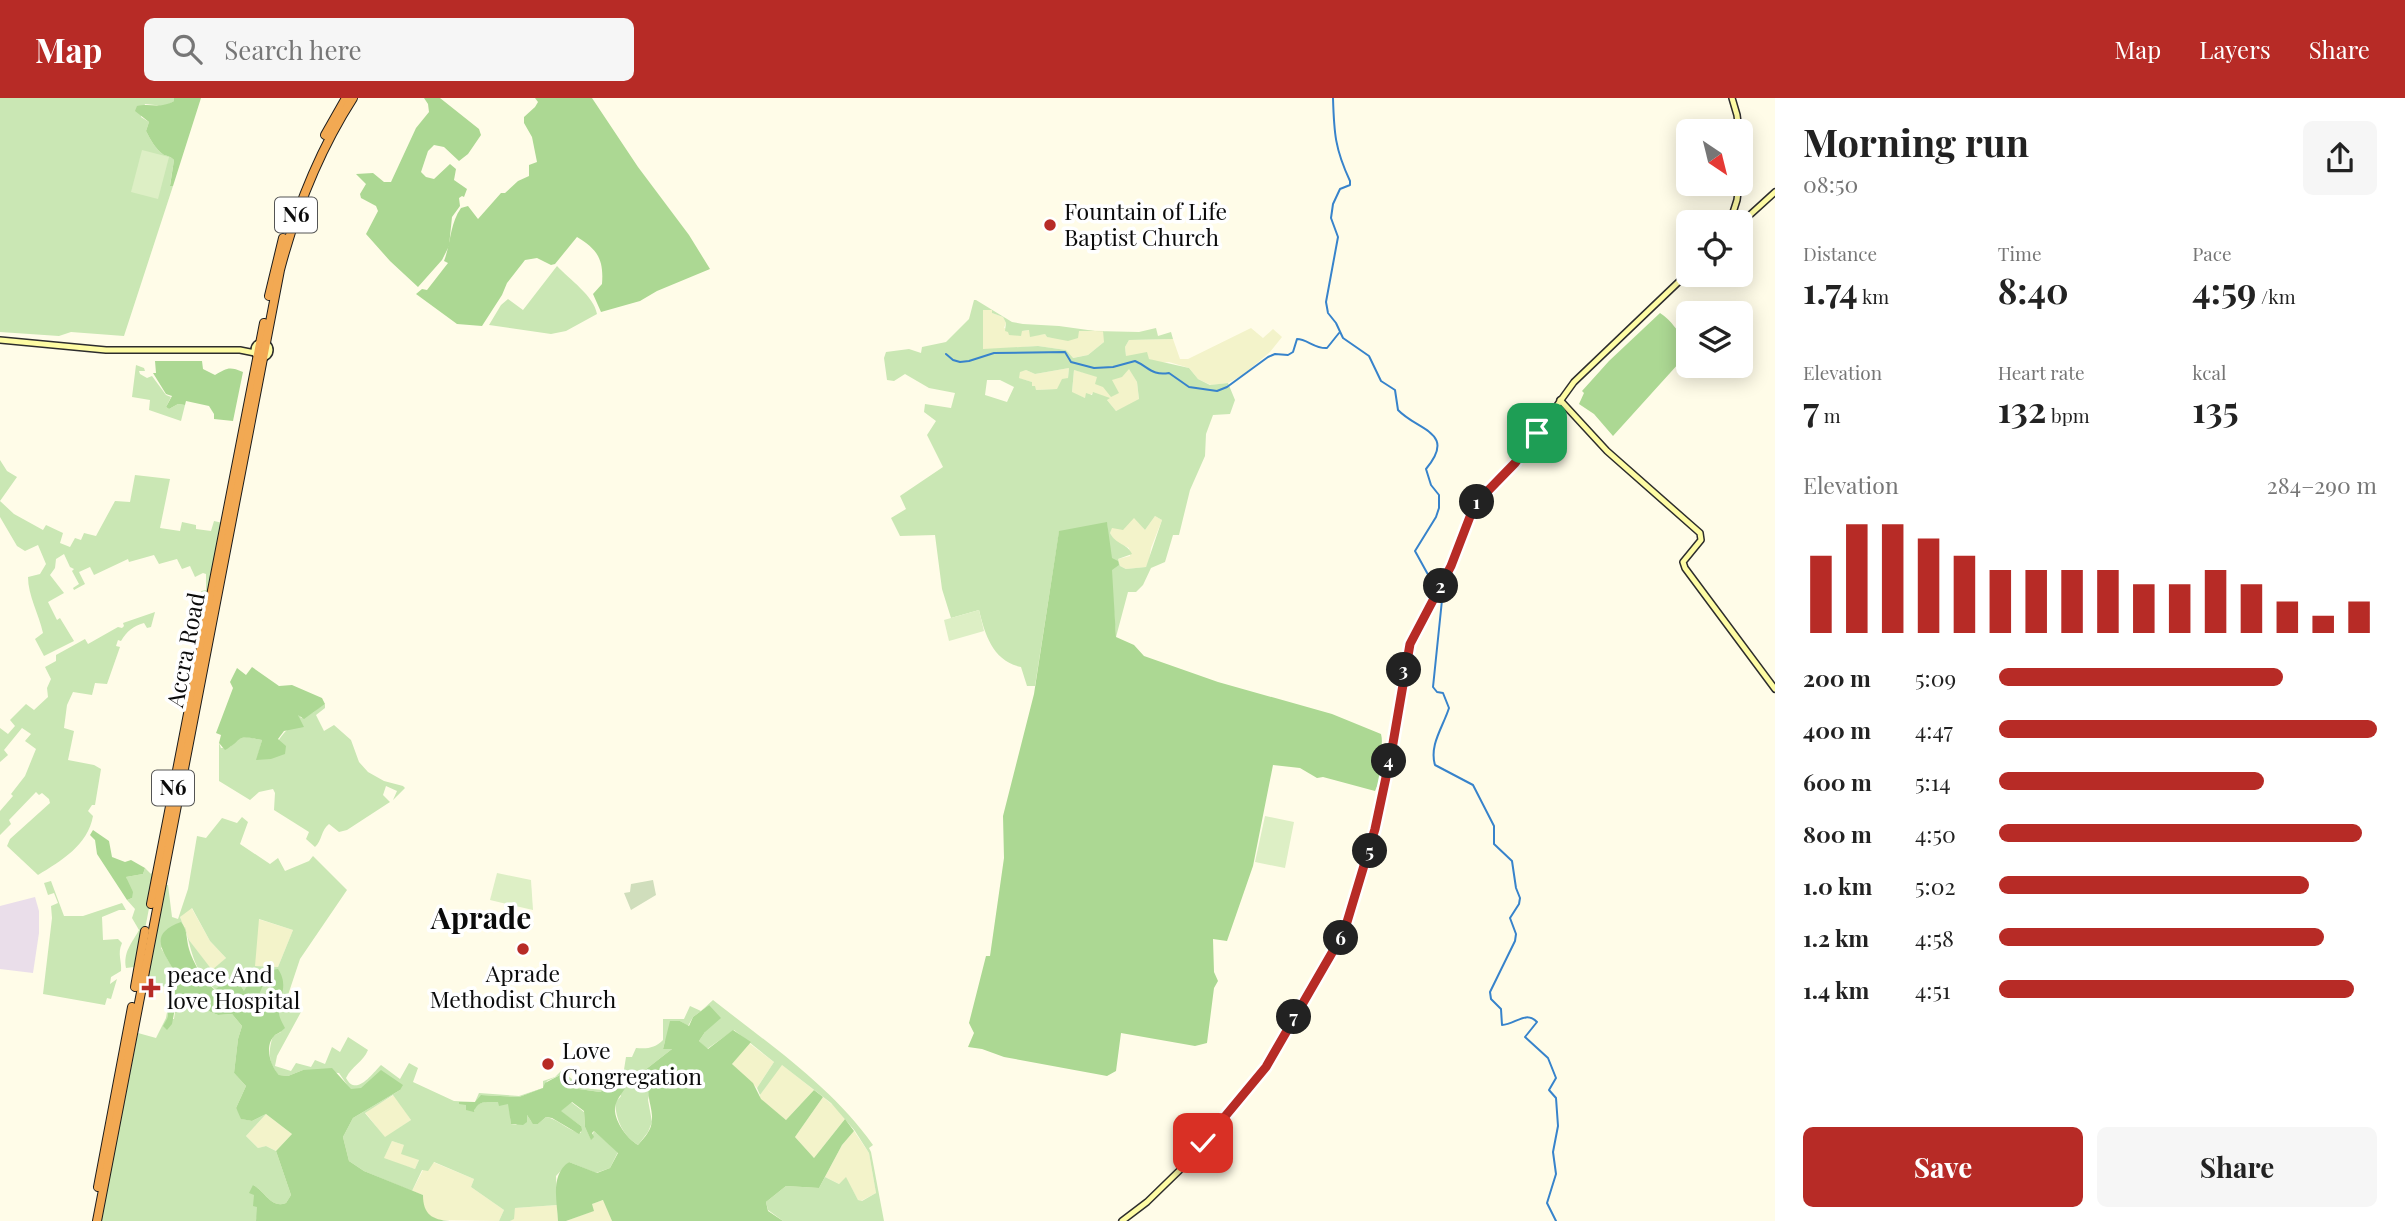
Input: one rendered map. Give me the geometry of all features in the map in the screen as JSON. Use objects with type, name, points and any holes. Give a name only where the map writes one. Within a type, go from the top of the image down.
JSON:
[{"type":"highway","name":"Accra Road","points":[[94,1221],[217,590],[249,420],[260,343],[279,252],[292,211],[315,156],[346,98]]},
{"type":"highway","name":"Accra Road","points":[[260,343],[300,202],[328,141],[353,98]]},
{"type":"street","points":[[1732,98],[1738,119]]},
{"type":"street","points":[[1753,211],[1775,192]]},
{"type":"street","points":[[1122,1221],[1147,1202],[1183,1167],[1259,1077],[1344,932],[1375,829],[1407,654],[1415,632],[1458,552],[1478,501],[1522,454],[1574,382],[1676,284]]},
{"type":"street","points":[[0,340],[114,350],[240,350],[259,355]]},
{"type":"street","points":[[240,350],[260,343]]},
{"type":"street","points":[[1560,400],[1607,451],[1700,533],[1701,540],[1683,562],[1685,568],[1775,689]]},
{"type":"shaded area","points":[[35,897],[39,911],[39,933],[33,973],[0,969],[0,906]]},
{"type":"green space","points":[[0,98],[174,98],[174,101],[165,106],[145,104],[141,117],[149,122],[146,131],[156,147],[174,160],[170,185],[173,186],[124,336],[71,332],[59,336],[0,332]]},
{"type":"green space","points":[[174,98],[201,98],[173,186],[170,186],[174,160],[156,147],[146,131],[149,122],[135,111],[137,106],[164,105],[174,101]]},
{"type":"green space","points":[[424,98],[440,98],[479,129],[481,135],[468,154],[459,161],[444,147],[434,145],[428,151],[421,172],[426,177],[434,179],[450,164],[456,169],[454,180],[467,189],[464,197],[459,198],[460,206],[452,217],[449,246],[442,260],[418,287],[366,234],[378,211],[376,206],[361,198],[360,194],[366,184],[356,174],[373,173],[384,182],[391,182],[416,128],[429,112]]},
{"type":"green space","points":[[535,98],[592,98],[710,269],[640,301],[601,312],[593,294],[602,284],[600,261],[590,246],[577,237],[555,264],[551,265],[537,258],[525,260],[507,283],[482,326],[457,324],[416,294],[422,289],[427,290],[448,263],[444,261],[461,208],[468,206],[478,219],[501,193],[529,176],[529,165],[537,162],[532,137],[524,123],[524,117],[538,102]]},
{"type":"green space","points":[[142,150],[169,157],[158,199],[131,192]]},
{"type":"green space","points":[[557,266],[586,294],[597,314],[566,331],[551,334],[489,325],[501,305],[508,299],[523,310]]},
{"type":"green space","points":[[976,300],[1012,322],[1095,331],[1079,331],[1078,338],[1068,341],[1047,337],[1045,334],[1030,337],[1029,330],[1022,331],[1021,336],[1009,335],[1005,331],[1006,323],[1003,317],[992,313],[992,310],[983,310],[983,349],[1038,346],[1066,350],[1073,358],[1088,355],[1104,342],[1103,331],[1139,332],[1156,328],[1158,336],[1171,332],[1173,339],[1129,340],[1125,347],[1126,356],[1147,352],[1149,359],[1189,368],[1198,379],[1210,385],[1228,383],[1235,400],[1230,414],[1213,415],[1206,434],[1205,456],[1190,490],[1179,535],[1173,535],[1165,562],[1151,568],[1143,585],[1136,592],[1128,592],[1116,637],[1107,523],[1059,532],[1035,686],[1027,686],[1021,667],[1011,664],[997,653],[984,629],[979,610],[951,618],[942,589],[935,535],[900,536],[891,518],[906,509],[900,496],[943,467],[927,435],[936,421],[924,412],[925,404],[951,408],[955,393],[929,388],[905,374],[894,381],[887,380],[884,358],[886,352],[909,349],[921,353],[922,347],[946,342],[969,319]],"holes":[[[1069,368],[1068,378],[1062,379],[1057,389],[1036,390],[1032,382],[1019,378],[1020,372],[1026,370],[1035,374]],[[1129,369],[1137,382],[1139,399],[1116,411],[1107,400],[1110,398],[1093,392],[1092,395],[1086,393],[1085,398],[1072,392],[1074,370],[1097,377],[1095,384],[1103,387],[1111,397],[1119,393],[1112,380],[1122,377]],[[987,380],[1000,380],[1014,387],[1007,402],[985,395]],[[1155,516],[1162,520],[1146,567],[1126,569],[1120,566],[1118,559],[1132,554],[1110,533],[1112,528],[1123,530],[1134,518],[1145,530]]]},
{"type":"green space","points":[[983,309],[992,310],[992,313],[1003,317],[1006,323],[1004,328],[1030,330],[1030,336],[1045,334],[1047,337],[1058,338],[1079,330],[1104,331],[1104,342],[1088,355],[1072,358],[1066,350],[1038,346],[983,350]]},
{"type":"green space","points":[[1660,313],[1676,328],[1676,366],[1613,436],[1594,414],[1579,404],[1584,393],[1582,391],[1609,361]]},
{"type":"green space","points":[[1251,328],[1263,338],[1273,329],[1282,337],[1270,352],[1243,375],[1228,383],[1211,385],[1198,379],[1189,368],[1169,362],[1160,363],[1126,356],[1125,347],[1129,340],[1173,339],[1180,359],[1188,359]]},
{"type":"green space","points":[[155,361],[202,361],[203,369],[215,375],[228,369],[243,372],[233,421],[214,419],[209,406],[186,401],[185,405],[178,404],[169,409],[166,407],[172,396],[166,394],[153,373],[156,373]]},
{"type":"green space","points":[[136,365],[144,368],[145,371],[139,371],[140,374],[147,378],[152,376],[166,395],[171,397],[166,407],[169,409],[178,404],[185,405],[181,421],[149,410],[150,400],[132,397]]},
{"type":"green space","points":[[1069,368],[1068,378],[1058,389],[1035,390],[1032,382],[1018,378],[1020,371],[1026,370],[1035,374]]},
{"type":"green space","points":[[1129,368],[1137,382],[1139,400],[1116,411],[1108,398],[1093,393],[1085,398],[1072,393],[1074,370],[1112,380]]},
{"type":"green space","points":[[0,460],[7,471],[17,477],[0,501]]},
{"type":"green space","points":[[135,475],[170,479],[160,528],[180,531],[182,522],[196,525],[196,529],[211,531],[214,521],[223,523],[209,596],[204,597],[201,591],[206,590],[206,574],[195,577],[190,566],[182,569],[177,559],[159,564],[154,555],[129,562],[128,559],[94,575],[90,567],[79,572],[85,584],[74,590],[79,584],[72,571],[74,569],[70,567],[64,554],[56,559],[55,568],[50,575],[64,593],[48,602],[57,620],[60,618],[74,641],[44,656],[35,639],[43,633],[28,577],[40,574],[46,564],[38,545],[25,551],[17,546],[0,517],[0,501],[14,514],[43,530],[46,525],[63,533],[60,543],[70,547],[75,538],[81,540],[84,533],[96,536],[115,501],[130,502]]},
{"type":"green space","points":[[1155,516],[1162,520],[1146,567],[1126,569],[1120,566],[1118,559],[1130,556],[1129,548],[1114,541],[1111,528],[1134,517],[1145,530]]},
{"type":"green space","points":[[1107,522],[1112,558],[1118,561],[1119,565],[1112,570],[1116,637],[1134,645],[1144,656],[1218,682],[1332,714],[1381,734],[1382,740],[1379,767],[1381,777],[1375,791],[1323,777],[1317,778],[1300,768],[1273,765],[1253,866],[1227,941],[1213,939],[1214,972],[1218,981],[1214,988],[1207,1043],[1195,1046],[1121,1033],[1116,1071],[1107,1076],[1004,1057],[968,1047],[974,1033],[969,1023],[986,956],[990,956],[1004,858],[1003,816],[1034,694],[1059,531]]},
{"type":"green space","points":[[979,610],[984,631],[949,641],[944,620]]},
{"type":"green space","points":[[155,612],[151,627],[140,624],[131,629],[121,641],[118,640],[116,646],[120,647],[107,684],[95,683],[92,695],[73,692],[67,705],[64,728],[74,731],[68,760],[101,769],[95,805],[88,811],[93,816],[86,835],[79,844],[64,858],[38,875],[7,846],[10,839],[50,803],[49,799],[36,792],[9,820],[11,824],[0,835],[0,811],[25,776],[36,749],[25,741],[31,734],[22,728],[4,750],[8,755],[0,762],[0,728],[8,734],[15,726],[10,720],[26,704],[34,710],[48,697],[47,688],[51,679],[45,667],[56,661],[56,655],[85,639],[88,644],[118,627],[122,628],[123,623]]},
{"type":"green space","points":[[252,667],[279,686],[292,685],[322,698],[325,704],[304,719],[298,715],[304,727],[284,731],[278,739],[286,746],[285,754],[271,759],[256,760],[262,740],[243,738],[225,750],[219,743],[221,735],[216,733],[233,688],[230,682],[237,668],[246,675]]},
{"type":"green space","points":[[325,704],[325,708],[316,715],[324,731],[334,725],[351,740],[359,762],[368,772],[405,788],[393,800],[397,791],[386,786],[383,795],[390,802],[347,830],[339,832],[329,824],[315,847],[306,839],[309,832],[274,810],[273,789],[259,792],[250,800],[219,781],[219,743],[221,748],[230,747],[238,738],[262,740],[257,759],[271,759],[281,737],[299,721],[298,715],[305,717]]},
{"type":"green space","points":[[1265,816],[1294,822],[1285,868],[1255,862]]},
{"type":"green space","points":[[242,817],[248,822],[240,844],[270,864],[278,858],[285,871],[309,861],[313,856],[347,890],[300,959],[285,1004],[301,1012],[277,1056],[275,1066],[291,1071],[296,1063],[311,1067],[315,1060],[325,1064],[332,1047],[340,1052],[348,1037],[368,1050],[346,1078],[354,1085],[364,1082],[381,1065],[400,1079],[409,1063],[418,1068],[413,1082],[454,1101],[475,1102],[479,1093],[519,1096],[543,1088],[543,1081],[555,1077],[561,1071],[572,1079],[573,1087],[603,1090],[623,1076],[626,1057],[632,1057],[636,1048],[651,1047],[663,1040],[663,1019],[684,1019],[690,1006],[701,1011],[693,1017],[688,1026],[680,1021],[665,1041],[663,1049],[672,1049],[645,1070],[654,1075],[648,1100],[652,1122],[648,1132],[638,1145],[624,1132],[617,1115],[615,1103],[621,1096],[616,1087],[611,1086],[600,1092],[572,1088],[560,1075],[547,1081],[544,1088],[519,1097],[482,1095],[477,1102],[467,1105],[475,1111],[475,1107],[483,1103],[505,1103],[509,1104],[511,1124],[516,1125],[527,1115],[531,1121],[538,1124],[546,1117],[581,1133],[581,1126],[560,1111],[571,1102],[584,1112],[585,1127],[591,1139],[594,1131],[618,1152],[610,1168],[596,1173],[569,1162],[556,1176],[557,1205],[515,1208],[514,1219],[510,1221],[499,1221],[504,1210],[471,1187],[474,1179],[434,1162],[428,1171],[422,1170],[412,1191],[364,1171],[349,1161],[343,1137],[353,1118],[400,1090],[350,1089],[339,1073],[303,1070],[288,1076],[279,1075],[271,1062],[270,1046],[273,1036],[281,1032],[278,1013],[282,1002],[272,970],[269,1004],[262,1015],[255,1005],[260,990],[244,992],[237,976],[229,984],[225,981],[216,990],[198,969],[187,935],[212,970],[226,958],[210,941],[192,908],[180,917],[184,928],[161,948],[175,972],[170,977],[172,989],[167,1019],[174,1019],[177,998],[218,1015],[232,1014],[242,1026],[234,1073],[246,1086],[236,1108],[242,1119],[252,1121],[266,1114],[246,1136],[258,1148],[266,1146],[276,1151],[291,1195],[286,1203],[276,1204],[253,1185],[258,1212],[256,1221],[101,1221],[138,1033],[156,1038],[166,1018],[171,990],[148,979],[165,885],[168,885],[172,917],[178,919],[188,889],[197,836],[206,838],[222,818],[237,823]],"holes":[[[259,919],[293,930],[278,967],[255,966]],[[393,1095],[411,1120],[385,1137],[365,1113]],[[392,1141],[404,1145],[401,1154],[419,1160],[415,1169],[384,1158]]]},
{"type":"green space","points":[[93,830],[109,841],[112,857],[125,862],[131,860],[145,868],[143,874],[126,877],[133,892],[132,898],[127,900],[97,854],[95,840],[90,835]]},
{"type":"green space","points":[[145,868],[151,874],[156,872],[140,955],[136,955],[134,967],[126,968],[127,952],[139,930],[132,918],[135,909],[127,900],[132,898],[126,877],[143,874]]},
{"type":"green space","points":[[497,873],[531,880],[533,910],[490,900]]},
{"type":"green space","points":[[653,880],[656,895],[631,910],[624,893],[630,892],[631,884]]},
{"type":"green space","points":[[51,881],[64,916],[83,916],[122,903],[126,910],[102,917],[103,940],[118,939],[122,943],[121,971],[111,977],[110,984],[117,979],[111,999],[107,998],[105,1005],[43,994],[51,906],[58,903],[54,893],[48,895],[44,883]]},
{"type":"green space","points":[[191,907],[210,941],[226,958],[212,971],[189,940],[180,917]]},
{"type":"green space","points":[[258,919],[293,930],[278,967],[254,966]]},
{"type":"green space","points":[[181,922],[193,960],[215,990],[225,981],[229,983],[235,976],[244,991],[251,979],[264,983],[255,1004],[262,1015],[269,1004],[272,970],[278,969],[283,984],[279,1014],[285,1028],[272,1039],[269,1050],[273,1066],[279,1075],[288,1076],[303,1070],[332,1068],[351,1089],[361,1088],[381,1070],[403,1085],[400,1090],[353,1118],[343,1137],[349,1161],[364,1171],[423,1195],[430,1215],[450,1221],[256,1221],[254,1195],[249,1193],[253,1185],[276,1204],[286,1203],[291,1195],[276,1151],[292,1134],[266,1114],[252,1121],[241,1119],[236,1108],[246,1086],[234,1073],[242,1026],[232,1014],[218,1015],[177,998],[172,1024],[167,1030],[163,1026],[167,1019],[172,990],[165,985],[175,972],[162,950],[161,937],[164,932]]},
{"type":"green space","points":[[713,1000],[778,1050],[838,1104],[873,1145],[869,1148],[884,1221],[783,1221],[768,1210],[766,1202],[786,1186],[819,1188],[825,1177],[839,1184],[846,1177],[858,1200],[862,1201],[876,1193],[869,1153],[855,1131],[831,1103],[782,1065],[760,1095],[757,1088],[774,1062],[734,1030],[707,1049],[699,1041],[705,1032],[709,1005],[701,1011]]},
{"type":"green space","points":[[709,1005],[721,1018],[699,1041],[708,1049],[733,1030],[751,1042],[732,1064],[753,1083],[761,1099],[786,1120],[814,1090],[823,1097],[795,1137],[814,1158],[845,1119],[854,1131],[842,1145],[819,1188],[786,1186],[766,1202],[768,1211],[783,1221],[612,1221],[603,1200],[592,1204],[594,1211],[566,1221],[558,1221],[556,1188],[563,1167],[569,1162],[597,1173],[610,1168],[618,1153],[594,1131],[591,1140],[585,1127],[584,1111],[572,1102],[561,1111],[581,1126],[579,1134],[546,1117],[538,1124],[533,1124],[527,1115],[527,1122],[523,1125],[511,1124],[508,1104],[499,1106],[498,1102],[483,1102],[477,1105],[474,1112],[466,1110],[466,1105],[459,1104],[475,1102],[481,1095],[519,1097],[543,1088],[545,1083],[560,1075],[572,1088],[600,1092],[611,1086],[615,1088],[617,1081],[621,1079],[626,1087],[617,1101],[615,1113],[624,1132],[638,1145],[649,1131],[652,1119],[649,1089],[654,1075],[645,1070],[672,1049],[663,1049],[670,1021],[680,1021],[689,1026],[693,1017]]},
{"type":"green space","points":[[749,1043],[774,1062],[757,1088],[732,1064]]},
{"type":"green space","points":[[781,1064],[814,1090],[786,1120],[760,1099]]},
{"type":"green space","points":[[394,1095],[411,1120],[385,1138],[365,1112]]},
{"type":"green space","points":[[823,1097],[841,1112],[845,1119],[814,1158],[795,1137]]},
{"type":"green space","points":[[266,1114],[292,1134],[276,1151],[266,1146],[258,1148],[246,1136]]},
{"type":"green space","points":[[854,1131],[869,1153],[876,1193],[861,1201],[846,1178],[839,1184],[825,1177],[842,1145]]},
{"type":"green space","points":[[392,1141],[404,1145],[419,1160],[415,1169],[383,1159]]},
{"type":"green space","points":[[433,1162],[474,1179],[471,1187],[504,1210],[499,1221],[435,1220],[427,1214],[423,1195],[412,1191],[423,1170]]},
{"type":"green space","points":[[604,1200],[612,1221],[566,1221],[593,1211],[591,1204]]},
{"type":"green space","points":[[557,1205],[558,1221],[510,1221],[515,1208]]},
{"type":"waterway","points":[[1333,98],[1336,141],[1350,185],[1340,189],[1333,204],[1331,218],[1338,237],[1326,302],[1328,313],[1343,338],[1369,356],[1381,381],[1395,390],[1398,410],[1431,434],[1438,447],[1435,457],[1426,469],[1431,485],[1439,495],[1439,508],[1415,551],[1442,600],[1433,687],[1437,692],[1443,693],[1449,708],[1435,743],[1435,765],[1473,785],[1494,826],[1494,844],[1512,861],[1520,898],[1510,918],[1516,934],[1515,941],[1490,992],[1491,999],[1501,1009],[1502,1025],[1528,1017],[1537,1022],[1525,1037],[1548,1058],[1556,1078],[1549,1090],[1556,1098],[1558,1126],[1553,1152],[1556,1174],[1547,1203],[1556,1221]]},
{"type":"waterway","points":[[946,354],[960,362],[994,353],[1065,352],[1071,362],[1094,368],[1113,367],[1135,361],[1154,372],[1169,373],[1189,387],[1217,391],[1227,387],[1268,357],[1293,352],[1297,339],[1327,348],[1339,333]]},
{"type":"place","name":"Fountain of Life Baptist Church","points":[[1050,225]]},
{"type":"place","name":"Aprade Methodist Church","points":[[523,949]]},
{"type":"place","name":"peace And love Hospital","points":[[151,988]]},
{"type":"place","name":"Love Congregation","points":[[548,1064]]},
{"type":"district","name":"Aprade","points":[[481,919]]},
{"type":"route","points":[[1203,1143],[1266,1067],[1344,932],[1375,829],[1410,644],[1458,552],[1478,501],[1515,463],[1537,433]]}]
